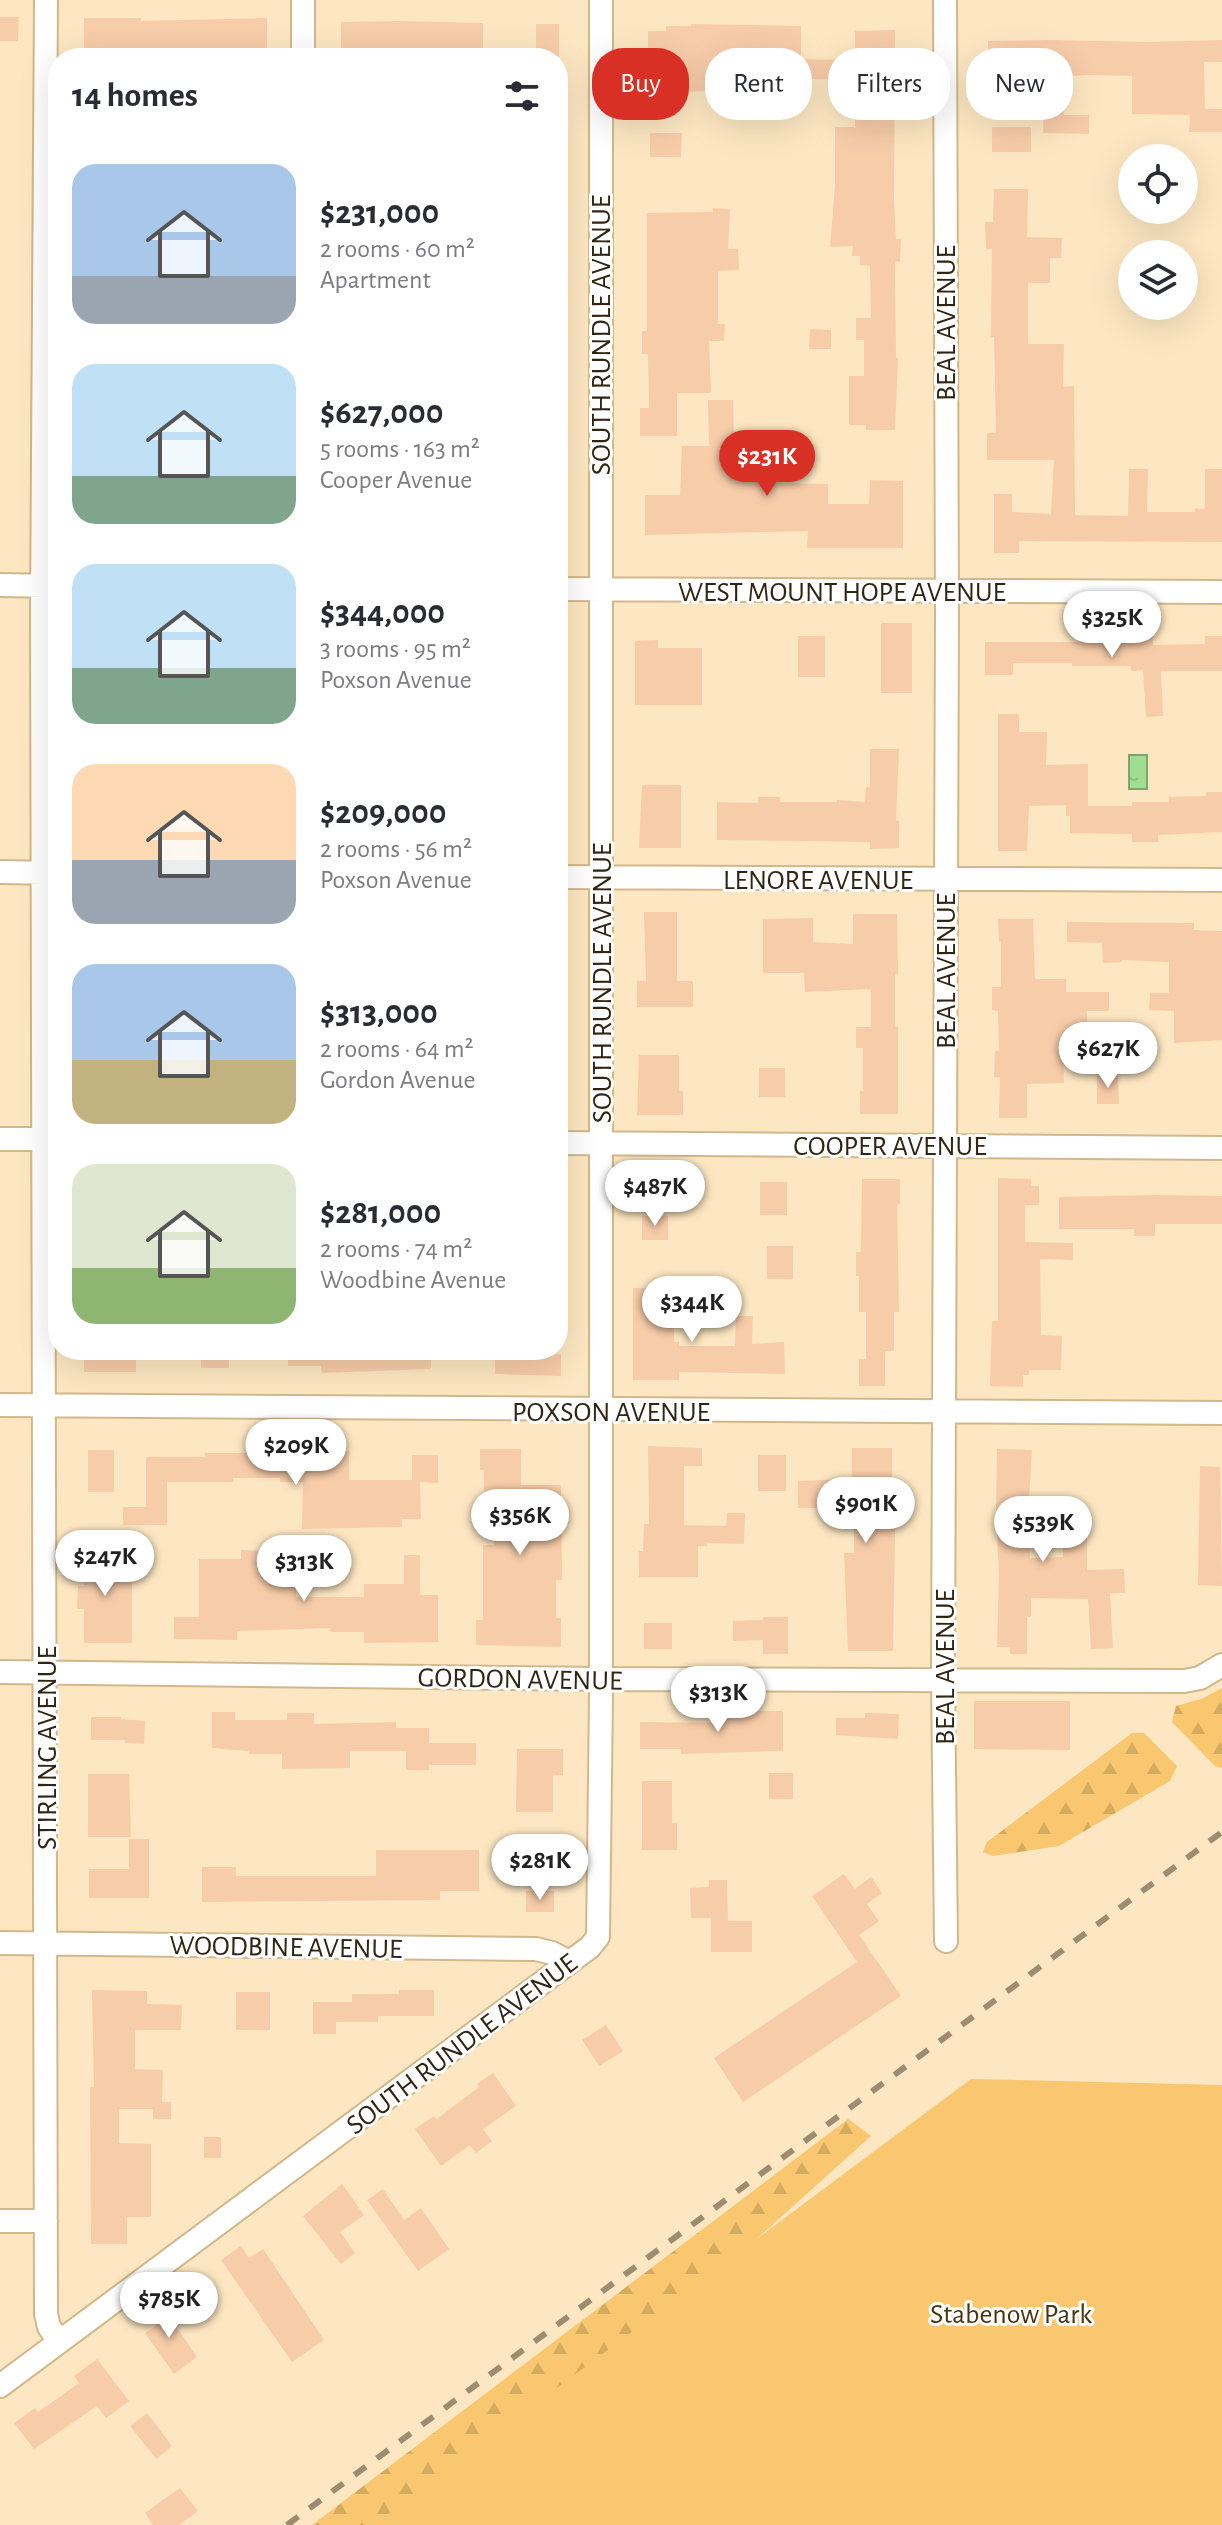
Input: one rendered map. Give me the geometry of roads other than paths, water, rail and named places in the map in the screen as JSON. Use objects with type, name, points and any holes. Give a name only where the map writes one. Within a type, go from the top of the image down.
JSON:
[{"type":"street","name":"STIRLING AVENUE","points":[[46,0],[48,293]]},
{"type":"street","points":[[303,0],[303,48]]},
{"type":"street","name":"SOUTH RUNDLE AVENUE","points":[[0,2386],[590,1947],[598,1937],[601,1679],[601,0]]},
{"type":"street","name":"BEAL AVENUE","points":[[945,0],[943,1679],[946,1941]]},
{"type":"street","points":[[0,585],[48,586]]},
{"type":"street","name":"WEST MOUNT HOPE AVENUE","points":[[568,589],[1222,592]]},
{"type":"street","points":[[0,872],[48,872]]},
{"type":"street","name":"LENORE AVENUE","points":[[568,877],[1222,880]]},
{"type":"street","points":[[0,1139],[48,1139]]},
{"type":"street","name":"COOPER AVENUE","points":[[568,1143],[1222,1148]]},
{"type":"street","name":"STIRLING AVENUE","points":[[48,1253],[44,1406],[46,2314],[49,2327],[59,2341]]},
{"type":"street","name":"POXSON AVENUE","points":[[0,1405],[1222,1413]]},
{"type":"street","name":"GORDON AVENUE","points":[[0,1672],[601,1679],[1184,1681],[1200,1678],[1222,1665]]},
{"type":"street","name":"WOODBINE AVENUE","points":[[0,1943],[536,1949],[569,1962]]},
{"type":"street","points":[[0,2221],[46,2221]]},
{"type":"water","points":[[1129,755],[1147,755],[1147,789],[1129,789]]},
{"type":"railway","points":[[287,2525],[1222,1832]]},
{"type":"park label","name":"Stabenow Park","points":[[1011,2313]]}]
